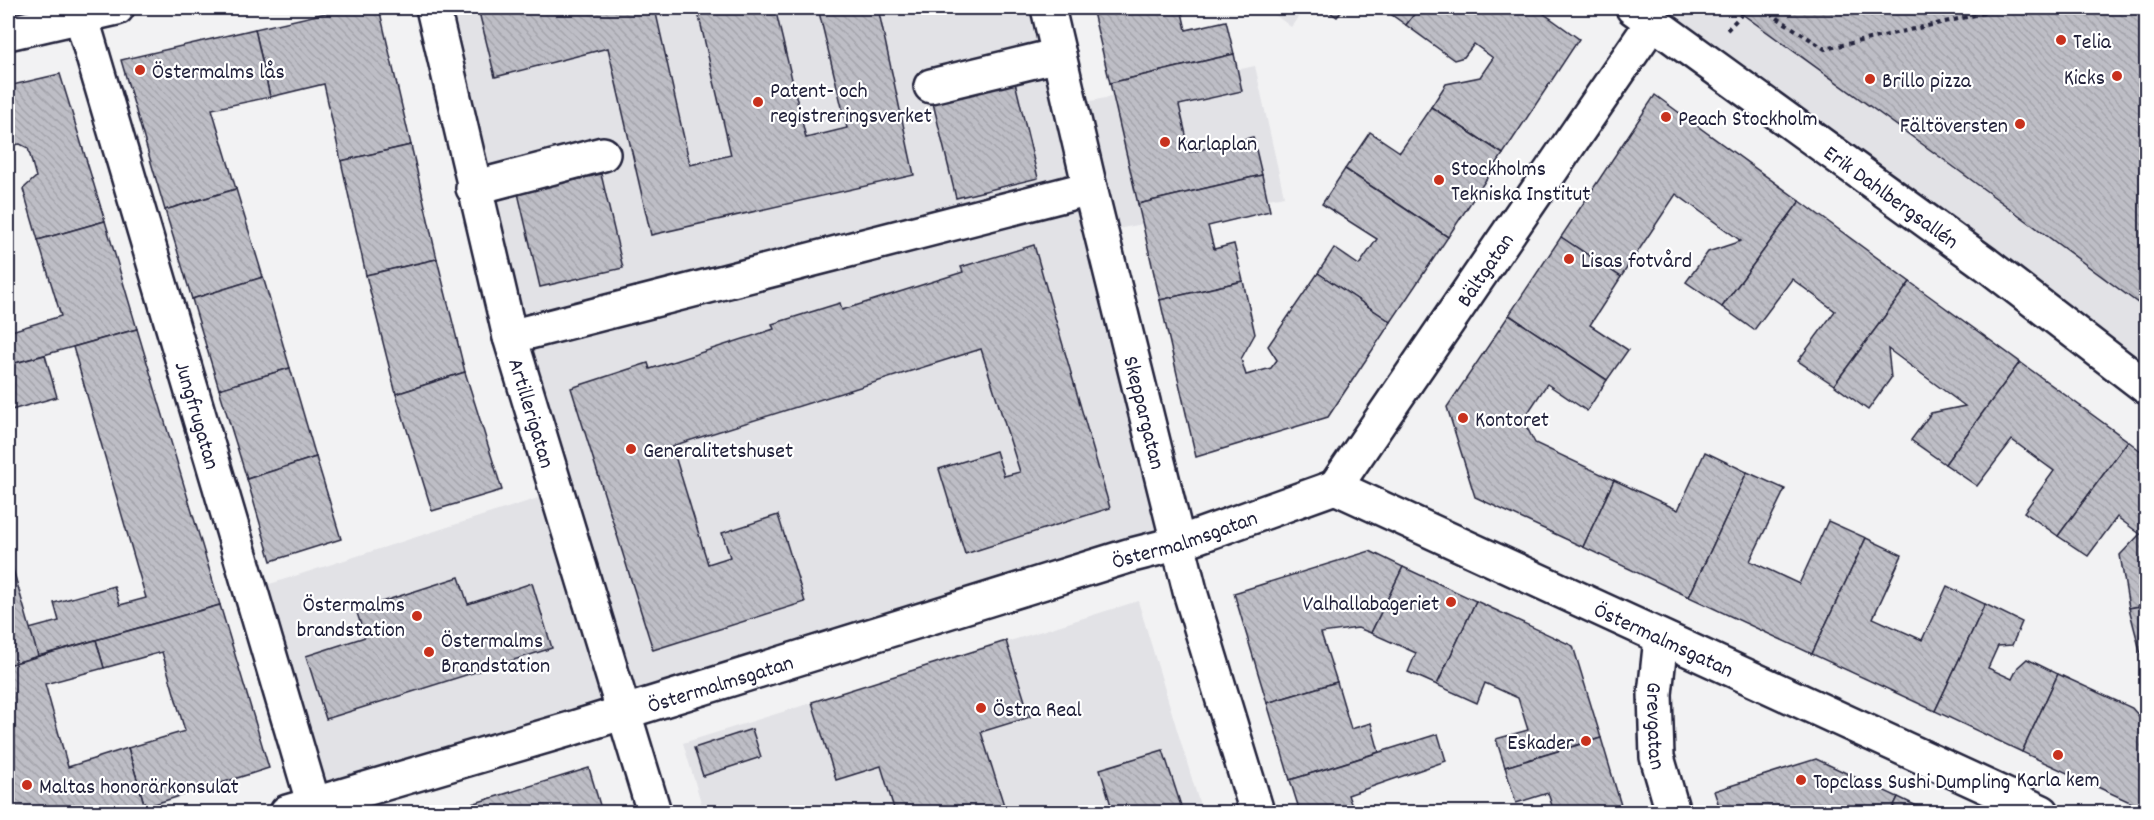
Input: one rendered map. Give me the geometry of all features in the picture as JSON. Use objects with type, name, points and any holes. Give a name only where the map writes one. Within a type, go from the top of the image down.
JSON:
[{"type":"street","points":[[8,33],[117,8]]},
{"type":"street","name":"Artillerigatan","points":[[433,8],[473,188],[510,337],[654,813]]},
{"type":"street","name":"Skeppargatan","points":[[1048,8],[1191,595],[1257,813]]},
{"type":"street","name":"Erik Dahlbergsallén","points":[[1642,15],[1986,264],[2146,387]]},
{"type":"street","name":"Bältgatan","points":[[1335,486],[1642,15]]},
{"type":"street","name":"Jungfrugatan","points":[[81,16],[306,810]]},
{"type":"street","points":[[931,86],[1059,55]]},
{"type":"street","points":[[473,188],[603,154]]},
{"type":"street","points":[[510,337],[1090,188]]},
{"type":"street","name":"Östermalmsgatan","points":[[306,810],[1128,555],[1179,543],[1335,486],[2042,813]]},
{"type":"street","name":"Grevgatan","points":[[1661,638],[1655,694],[1657,757],[1673,813]]},
{"type":"path","points":[[1727,30],[1748,8]]},
{"type":"path","points":[[1761,8],[1825,49],[2007,8]]},
{"type":"path","points":[[2079,813],[2087,809],[2094,813]]},
{"type":"shaded area","points":[[441,8],[1053,8],[1077,104],[1255,66],[1284,196],[1102,232],[1182,537],[318,812],[248,591],[560,491]]},
{"type":"shaded area","points":[[1266,8],[1305,8],[1291,27]]},
{"type":"shaded area","name":"Fältöversten","points":[[1634,8],[2146,8],[2146,388]]},
{"type":"shaded area","name":"Östra Real","points":[[1138,601],[1202,812],[704,812],[683,743]]},
{"type":"building","points":[[348,8],[379,8],[411,145],[341,161],[324,84],[270,97],[255,29]]},
{"type":"building","name":"Patent- och registreringsverket","points":[[478,8],[662,8],[655,9],[690,165],[731,155],[697,8],[775,8],[806,138],[847,128],[818,8],[878,8],[914,175],[651,235],[608,48],[495,77]]},
{"type":"building","points":[[1092,8],[1181,8],[1186,30],[1226,21],[1234,54],[1110,83]]},
{"type":"building","points":[[1324,8],[1344,8],[1337,17]]},
{"type":"building","points":[[1382,8],[1419,8],[1406,25]]},
{"type":"building","points":[[1419,8],[1536,8],[1579,39],[1503,154],[1431,107],[1446,84],[1480,77],[1493,58],[1474,44],[1464,57],[1454,60],[1406,25]]},
{"type":"building","name":"Fältöversten","points":[[1734,8],[2146,8],[2146,309],[1947,162]]},
{"type":"building","points":[[255,29],[270,97],[212,109],[236,189],[165,210],[121,60]]},
{"type":"building","points":[[1234,54],[1242,91],[1179,105],[1190,152],[1253,137],[1262,175],[1138,204],[1110,83]]},
{"type":"building","points":[[60,74],[105,221],[38,240],[23,189],[36,177],[28,148],[20,144],[8,146],[8,86]]},
{"type":"building","points":[[1015,82],[1038,178],[956,198],[933,103]]},
{"type":"building","points":[[1655,95],[1800,201],[1722,307],[1686,282],[1708,252],[1741,241],[1676,194],[1621,277],[1561,237]]},
{"type":"building","points":[[1431,107],[1503,154],[1448,237],[1345,169],[1370,132],[1400,152]]},
{"type":"building","points":[[411,145],[437,259],[366,275],[341,161]]},
{"type":"building","points":[[1345,169],[1448,237],[1391,322],[1318,273],[1334,248],[1359,265],[1377,239],[1322,204]]},
{"type":"building","points":[[601,174],[623,268],[540,287],[518,193]]},
{"type":"building","points":[[1262,175],[1270,211],[1208,226],[1214,249],[1234,244],[1243,281],[1160,300],[1138,204]]},
{"type":"building","points":[[236,189],[263,277],[192,299],[165,210]]},
{"type":"building","points":[[1800,201],[1910,282],[1834,385],[1798,361],[1835,311],[1792,279],[1754,330],[1722,307]]},
{"type":"building","points":[[105,221],[137,329],[15,363],[8,332],[61,316],[38,240]]},
{"type":"building","points":[[1561,237],[1621,277],[1590,325],[1628,350],[1607,380],[1509,315]]},
{"type":"building","name":"Generalitetshuset","points":[[1034,245],[1110,508],[965,554],[939,469],[996,451],[1004,476],[1020,472],[981,349],[672,446],[708,564],[730,557],[722,533],[778,515],[805,602],[653,650],[571,388],[648,363],[650,369],[774,329],[772,324],[840,303],[842,310],[963,272],[961,267]]},
{"type":"building","points":[[437,259],[465,372],[396,394],[366,275]]},
{"type":"building","points":[[1318,273],[1391,322],[1328,417],[1196,457],[1160,300],[1243,281],[1255,334],[1241,359],[1246,375],[1271,368],[1277,360],[1268,346]]},
{"type":"building","points":[[263,277],[290,368],[219,389],[192,299]]},
{"type":"building","points":[[1910,282],[2020,362],[1945,464],[1911,440],[1931,413],[1965,406],[1888,349],[1891,378],[1868,410],[1834,385]]},
{"type":"building","points":[[1509,315],[1607,380],[1587,411],[1547,384],[1523,420],[1535,443],[1614,480],[1583,547],[1475,497],[1447,407]]},
{"type":"building","points":[[137,329],[220,605],[38,656],[29,629],[59,621],[54,603],[114,586],[120,605],[146,598],[73,347]]},
{"type":"building","points":[[45,355],[57,397],[8,411],[8,365]]},
{"type":"building","points":[[2020,362],[2128,441],[2058,536],[2024,512],[2054,471],[2012,440],[1977,486],[1945,464]]},
{"type":"building","points":[[290,368],[316,457],[247,479],[219,389]]},
{"type":"building","points":[[465,372],[502,490],[432,511],[396,394]]},
{"type":"building","points":[[2128,441],[2146,455],[2146,605],[2129,608],[2120,555],[2140,534],[2117,517],[2088,556],[2058,536]]},
{"type":"building","points":[[1705,452],[1747,472],[1689,597],[1583,547],[1614,480],[1678,510]]},
{"type":"building","points":[[316,457],[341,539],[271,561],[247,479]]},
{"type":"building","points":[[1747,472],[1785,489],[1750,561],[1799,584],[1828,521],[1866,538],[1812,654],[1689,597]]},
{"type":"building","points":[[1866,538],[1902,555],[1873,618],[1922,640],[1947,586],[1985,604],[1935,711],[1812,654]]},
{"type":"building","points":[[1370,551],[1403,567],[1371,633],[1358,628],[1321,633],[1337,682],[1267,703],[1234,593]]},
{"type":"building","points":[[8,552],[38,656],[8,665]]},
{"type":"building","points":[[1403,567],[1476,601],[1437,685],[1408,672],[1416,653],[1371,633]]},
{"type":"building","name":"Östermalms Brandstation","points":[[459,577],[468,604],[532,583],[552,648],[326,719],[306,656],[365,637],[356,610]]},
{"type":"building","points":[[1476,601],[1573,646],[1601,738],[1505,767],[1496,739],[1528,730],[1518,698],[1485,683],[1477,703],[1437,685]]},
{"type":"building","points":[[1985,604],[2022,622],[2012,645],[1998,646],[1988,668],[2012,679],[2018,667],[2027,659],[2058,674],[2022,752],[1935,711]]},
{"type":"building","points":[[220,605],[269,768],[145,807],[128,748],[185,731],[162,652],[104,668],[96,640]]},
{"type":"building","points":[[2146,605],[2146,674],[2129,608]]},
{"type":"building","points":[[96,640],[104,668],[45,684],[68,767],[128,748],[145,807],[127,812],[13,812],[8,794],[8,665]]},
{"type":"building","points":[[1006,641],[1030,717],[981,732],[1006,812],[895,812],[881,766],[836,780],[812,702]]},
{"type":"building","points":[[2058,674],[2132,708],[2146,724],[2145,809],[2022,752]]},
{"type":"building","points":[[1337,682],[1351,729],[1371,723],[1379,752],[1290,780],[1267,703]]},
{"type":"building","points":[[752,729],[761,757],[703,776],[694,748]]},
{"type":"building","points":[[1438,734],[1446,761],[1348,795],[1354,812],[1300,812],[1290,780]]},
{"type":"building","points":[[1601,738],[1623,812],[1554,812],[1548,793],[1516,803],[1505,767]]},
{"type":"building","points":[[1163,750],[1183,812],[1113,812],[1100,769]]},
{"type":"building","points":[[1816,759],[1898,797],[1891,812],[1721,812],[1714,791]]},
{"type":"building","points":[[589,768],[602,812],[443,812],[475,803]]},
{"type":"building","points":[[1898,797],[1925,810],[1931,812],[1891,812]]},
{"type":"place","name":"Telia","points":[[2061,40]]},
{"type":"place","name":"Östermalms lås","points":[[140,70]]},
{"type":"place","name":"Kicks","points":[[2117,76]]},
{"type":"place","name":"Brillo pizza","points":[[1870,79]]},
{"type":"place","name":"Patent- och registreringsverket","points":[[758,102]]},
{"type":"place","name":"Peach Stockholm","points":[[1666,117]]},
{"type":"place","name":"Fältöversten","points":[[2020,124]]},
{"type":"place","name":"Karlaplan","points":[[1165,142]]},
{"type":"place","name":"Stockholms Tekniska Institut","points":[[1439,180]]},
{"type":"place","name":"Lisas fotvård","points":[[1569,259]]},
{"type":"place","name":"Kontoret","points":[[1463,418]]},
{"type":"place","name":"Generalitetshuset","points":[[631,449]]},
{"type":"place","name":"Valhallabageriet","points":[[1451,602]]},
{"type":"place","name":"Östermalms brandstation","points":[[417,616]]},
{"type":"place","name":"Östermalms Brandstation","points":[[429,652]]},
{"type":"place","name":"Östra Real","points":[[981,708]]},
{"type":"place","name":"Eskader","points":[[1586,741]]},
{"type":"place","name":"Karla kem","points":[[2058,755]]},
{"type":"place","name":"Topclass Sushi Dumpling","points":[[1801,780]]},
{"type":"place","name":"Maltas honorärkonsulat","points":[[27,785]]}]
